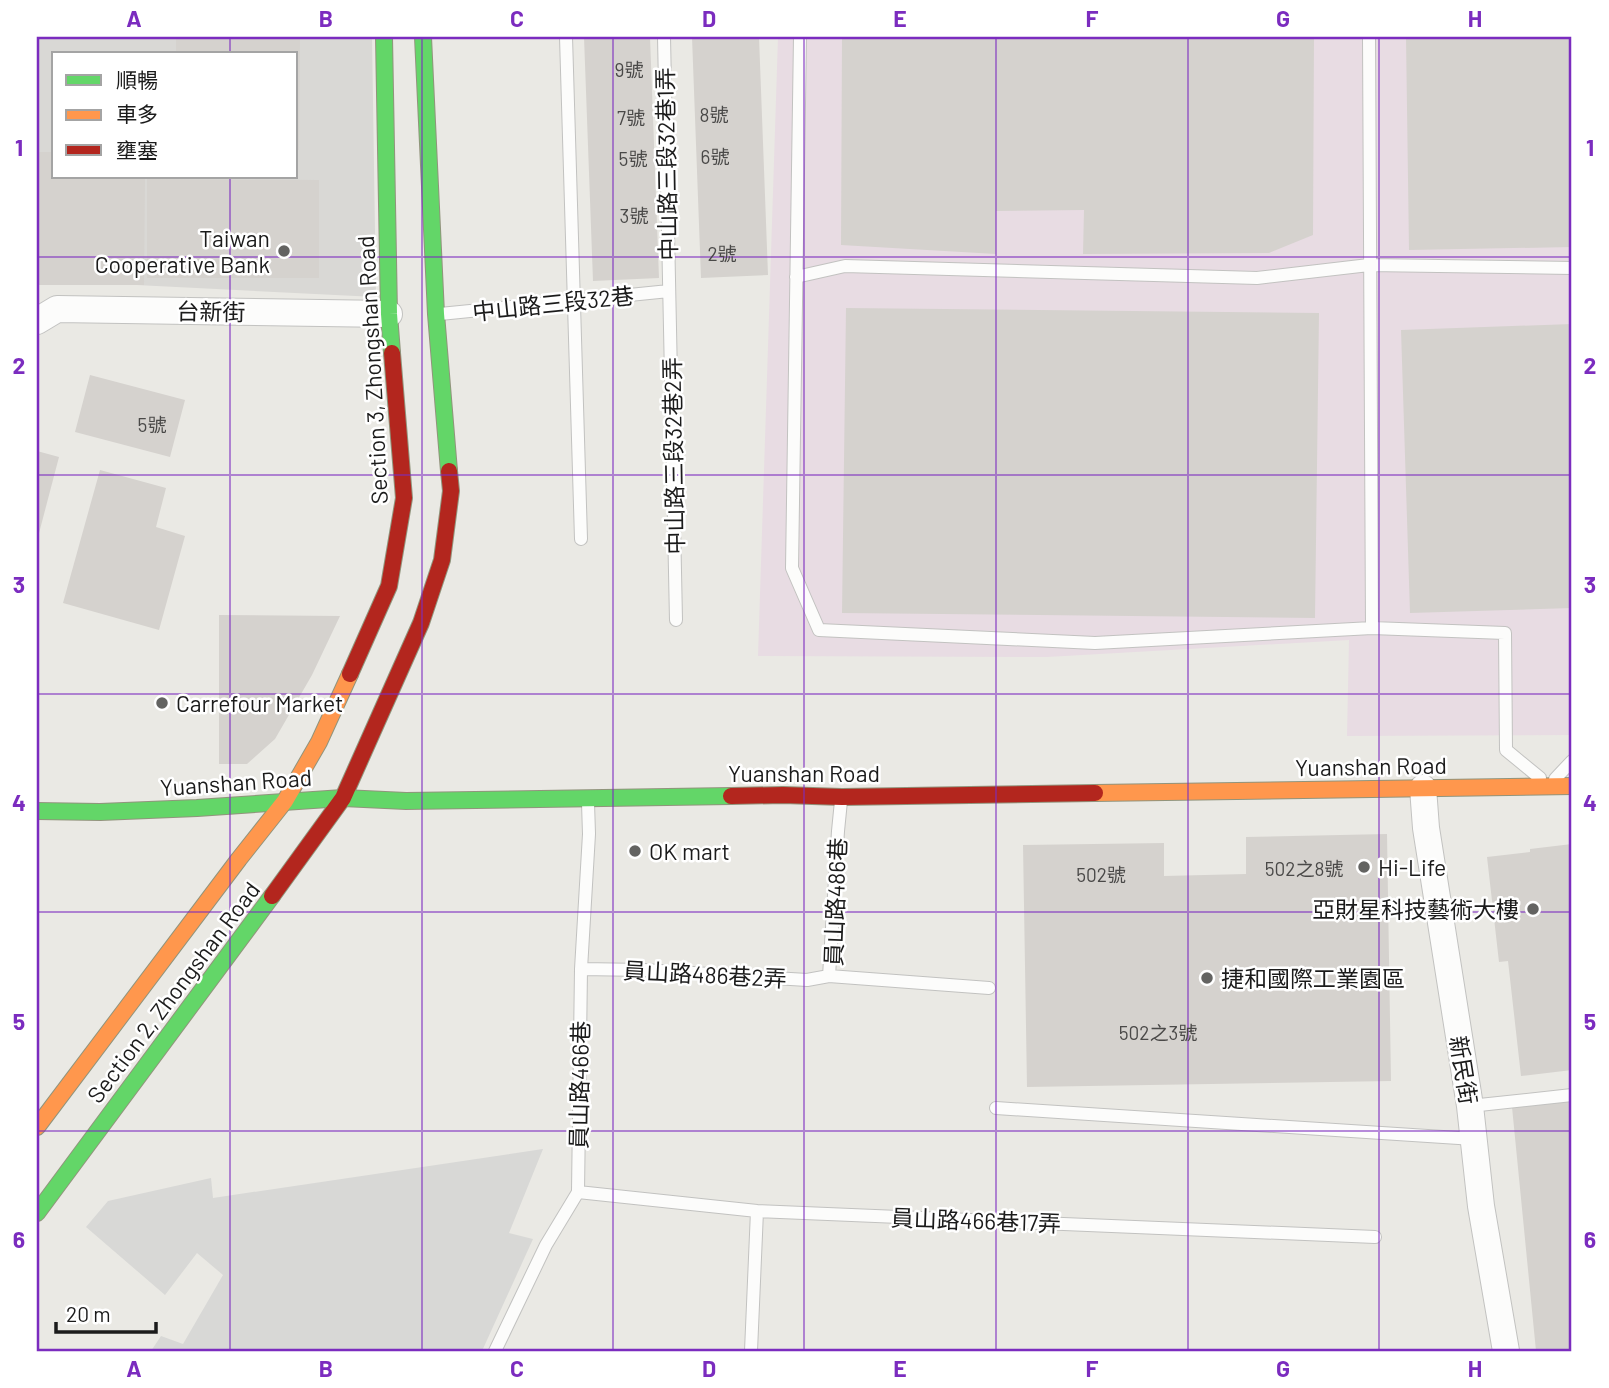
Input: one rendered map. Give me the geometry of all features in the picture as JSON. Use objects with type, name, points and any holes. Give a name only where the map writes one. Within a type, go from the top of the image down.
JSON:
[{"type":"main road","name":"Section 3, Zhongshan Road","points":[[285,801],[319,742],[389,586],[404,498],[389,314],[384,37]]},
{"type":"main road","points":[[343,798],[421,623],[442,560],[451,491],[436,314],[424,37]]},
{"type":"main road","name":"Yuanshan Road","points":[[37,811],[100,812],[197,808],[343,798],[407,801],[783,794],[842,797],[1572,786]]},
{"type":"main road","name":"Section 2, Zhongshan Road","points":[[37,1213],[343,798]]},
{"type":"main road","name":"Section 2, Zhongshan Road","points":[[37,1127],[285,801]]},
{"type":"street","name":"台新街","points":[[37,321],[57,309],[389,314]]},
{"type":"street","name":"新民街","points":[[1423,788],[1426,828],[1470,1107],[1481,1206],[1506,1351]]},
{"type":"lane","points":[[566,37],[581,539]]},
{"type":"lane","name":"中山路三段32巷1弄","points":[[664,37],[669,291]]},
{"type":"lane","points":[[800,37],[792,568],[820,630],[1095,643],[1372,628],[1505,633],[1506,750],[1549,786],[1572,761]]},
{"type":"lane","points":[[1369,37],[1372,628]]},
{"type":"lane","points":[[796,277],[845,266],[1257,278],[1369,265],[1572,268]]},
{"type":"lane","name":"中山路三段32巷","points":[[436,314],[669,291]]},
{"type":"lane","name":"中山路三段32巷2弄","points":[[669,291],[676,620]]},
{"type":"lane","name":"員山路486巷","points":[[842,797],[829,976],[989,988]]},
{"type":"lane","name":"員山路466巷","points":[[578,1192],[581,969],[589,834],[588,799]]},
{"type":"lane","name":"員山路486巷2弄","points":[[581,969],[807,980],[829,976]]},
{"type":"lane","points":[[1470,1107],[1572,1095]]},
{"type":"lane","points":[[996,1108],[1474,1139]]},
{"type":"lane","points":[[495,1351],[546,1245],[578,1192]]},
{"type":"lane","name":"員山路466巷17弄","points":[[578,1192],[757,1211],[1375,1237]]},
{"type":"lane","points":[[751,1351],[757,1211]]},
{"type":"shaded area","points":[[37,37],[372,37],[376,297],[37,280]]},
{"type":"shaded area","points":[[778,37],[1572,37],[1572,735],[1347,736],[1349,640],[1047,657],[758,656]]},
{"type":"shaded area","points":[[543,1149],[509,1233],[533,1239],[482,1351],[151,1351],[161,1336],[183,1344],[223,1275],[197,1253],[165,1295],[86,1227],[108,1201],[211,1178],[213,1198]]},
{"type":"building","points":[[176,37],[300,37],[299,150],[298,52],[176,52]]},
{"type":"building","points":[[584,37],[650,37],[659,278],[593,281]]},
{"type":"building","points":[[692,37],[759,37],[768,275],[701,278]]},
{"type":"building","points":[[842,37],[1314,37],[1313,235],[1269,253],[1083,254],[1084,210],[996,211],[996,254],[841,245]]},
{"type":"building","points":[[1406,37],[1572,37],[1572,247],[1409,250]]},
{"type":"building","points":[[37,152],[52,152],[52,178],[145,178],[144,285],[37,285]]},
{"type":"building","points":[[147,179],[319,180],[319,278],[147,278]]},
{"type":"building","points":[[846,308],[1319,313],[1315,618],[842,613]]},
{"type":"building","points":[[1572,324],[1572,608],[1410,613],[1401,330]]},
{"type":"building","points":[[90,375],[185,400],[170,457],[75,432]]},
{"type":"building","points":[[37,451],[59,457],[38,537],[37,537]]},
{"type":"building","points":[[100,470],[166,488],[156,527],[185,536],[159,630],[63,603]]},
{"type":"building","points":[[219,615],[340,616],[312,675],[275,739],[247,764],[219,764]]},
{"type":"building","name":"捷和國際工業園區","points":[[1387,834],[1391,1081],[1027,1087],[1023,845],[1164,843],[1164,876],[1246,874],[1246,837]]},
{"type":"building","name":"亞財星科技藝術大樓","points":[[1572,844],[1572,1070],[1521,1076],[1508,961],[1499,962],[1487,857]]},
{"type":"building","points":[[1572,1101],[1572,1351],[1536,1351],[1512,1107]]},
{"type":"traffic: fast","points":[[384,37],[392,353]]},
{"type":"traffic: fast","points":[[423,37],[436,314],[449,471]]},
{"type":"traffic: fast","points":[[37,811],[100,812],[197,808],[343,798],[406,801],[731,796]]},
{"type":"traffic: fast","points":[[37,1213],[272,896]]},
{"type":"traffic: slow","points":[[37,1127],[285,801],[319,742],[350,674]]},
{"type":"traffic: slow","points":[[1095,793],[1572,786]]},
{"type":"traffic: jam","points":[[350,674],[389,586],[404,498],[392,353]]},
{"type":"traffic: jam","points":[[272,896],[343,798],[421,623],[442,560],[451,491],[449,471]]},
{"type":"traffic: jam","points":[[731,796],[1095,793]]},
{"type":"place","name":"Taiwan Cooperative Bank","points":[[284,251]]},
{"type":"place","name":"Carrefour Market","points":[[162,703]]},
{"type":"place","name":"OK mart","points":[[635,851]]},
{"type":"place","name":"Hi-Life","points":[[1364,867]]},
{"type":"place","name":"亞財星科技藝術大樓","points":[[1533,909]]},
{"type":"place","name":"捷和國際工業園區","points":[[1207,978]]}]
